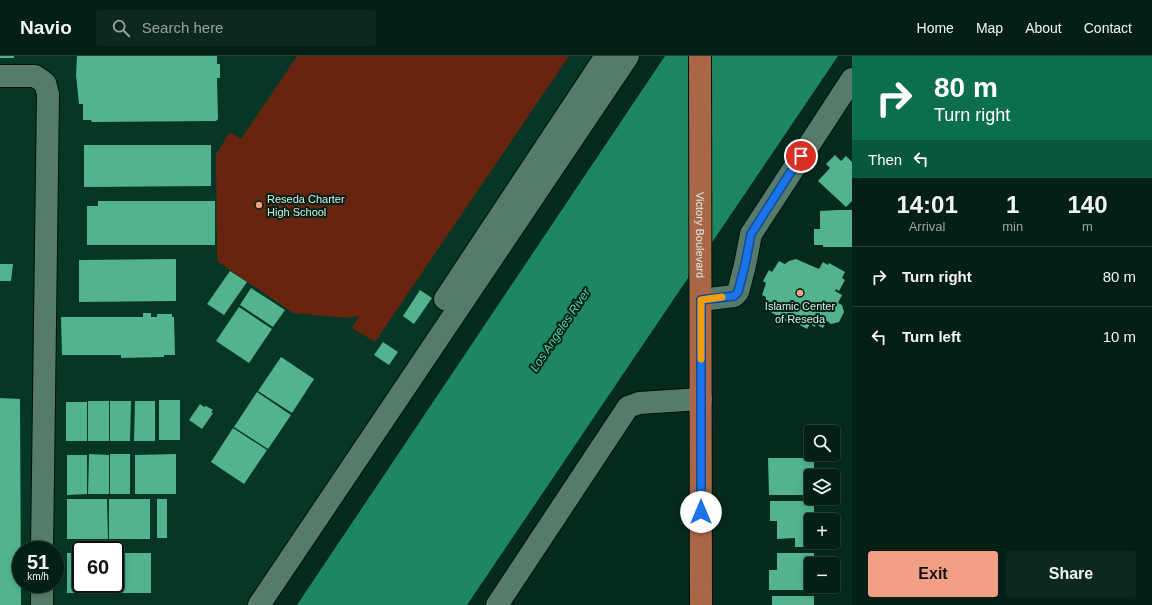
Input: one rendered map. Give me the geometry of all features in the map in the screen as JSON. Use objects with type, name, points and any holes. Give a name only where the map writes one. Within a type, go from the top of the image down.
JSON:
[{"type":"main road","name":"Victory Boulevard","points":[[700,56],[701,605]]},
{"type":"lane","points":[[444,299],[606,56]]},
{"type":"lane","points":[[259,605],[628,56]]},
{"type":"lane","points":[[0,76],[35,76],[45,82],[48,94],[42,541]]},
{"type":"lane","points":[[701,310],[734,296],[738,292],[751,234],[852,79]]},
{"type":"lane","points":[[497,605],[628,408],[639,402],[701,399]]},
{"type":"lane","points":[[42,593],[42,605]]},
{"type":"shaded area","name":"Reseda Charter High School","points":[[0,56],[619,56],[247,605],[0,605]]},
{"type":"shaded area","points":[[297,56],[569,56],[375,342],[352,328],[359,316],[347,318],[293,313],[217,261],[216,154],[230,132],[241,139]]},
{"type":"water","name":"Los Angeles River","points":[[665,56],[838,56],[467,605],[297,605]]},
{"type":"building","points":[[0,56],[14,56],[14,58],[0,58]]},
{"type":"building","points":[[77,56],[217,56],[217,64],[220,64],[220,78],[217,78],[218,119],[216,121],[92,122],[91,120],[83,120],[83,104],[79,104],[76,75]]},
{"type":"building","points":[[84,145],[211,145],[211,186],[84,187]]},
{"type":"building","points":[[835,155],[841,161],[846,156],[852,162],[852,201],[846,207],[818,181],[830,168],[826,164]]},
{"type":"building","points":[[98,201],[215,201],[215,245],[87,245],[87,206],[98,206]]},
{"type":"building","points":[[852,210],[852,247],[823,247],[823,245],[814,245],[814,229],[820,229],[820,211]]},
{"type":"building","points":[[176,259],[176,301],[79,302],[79,260]]},
{"type":"building","name":"Islamic Center of Reseda","points":[[796,259],[819,269],[823,262],[828,265],[829,263],[845,272],[842,278],[845,280],[839,291],[836,289],[835,291],[842,295],[838,303],[842,305],[844,312],[839,322],[831,324],[827,321],[823,328],[816,324],[815,327],[810,324],[807,329],[791,320],[789,323],[769,311],[766,304],[766,297],[762,295],[766,283],[763,281],[769,270],[772,272],[779,261],[785,264]]},
{"type":"building","points":[[0,264],[13,264],[11,281],[0,281]]},
{"type":"building","points":[[230,271],[247,282],[224,315],[207,304]]},
{"type":"building","points":[[251,288],[285,310],[273,327],[240,305]]},
{"type":"building","points":[[420,290],[432,298],[414,324],[403,316]]},
{"type":"building","points":[[239,307],[272,329],[249,363],[216,341]]},
{"type":"building","points":[[143,313],[151,313],[151,317],[157,317],[157,314],[172,314],[172,317],[174,317],[175,355],[164,355],[164,357],[121,358],[121,355],[62,355],[61,317],[143,317]]},
{"type":"building","points":[[383,342],[398,352],[389,365],[374,355]]},
{"type":"building","points":[[281,357],[314,379],[292,413],[258,391]]},
{"type":"building","points":[[257,392],[291,415],[268,449],[234,427]]},
{"type":"building","points":[[0,398],[20,399],[21,541],[12,541],[12,593],[21,593],[21,605],[0,605]]},
{"type":"building","points":[[159,400],[180,400],[180,440],[159,440]]},
{"type":"building","points":[[88,401],[109,401],[109,441],[88,441]]},
{"type":"building","points":[[110,401],[131,401],[130,441],[110,441]]},
{"type":"building","points":[[135,401],[155,401],[155,441],[134,441]]},
{"type":"building","points":[[66,402],[87,402],[87,441],[66,441]]},
{"type":"building","points":[[200,404],[213,410],[211,412],[213,413],[202,429],[189,420]]},
{"type":"building","points":[[233,428],[267,450],[244,484],[211,462]]},
{"type":"building","points":[[89,454],[109,455],[109,494],[88,494]]},
{"type":"building","points":[[110,454],[130,454],[130,494],[110,494]]},
{"type":"building","points":[[176,454],[176,494],[135,494],[135,455]]},
{"type":"building","points":[[67,455],[87,455],[87,494],[67,495]]},
{"type":"building","points":[[768,458],[804,458],[804,461],[814,461],[814,469],[804,469],[804,495],[769,495]]},
{"type":"building","points":[[67,499],[107,499],[108,539],[67,539]]},
{"type":"building","points":[[109,499],[150,499],[150,539],[109,539]]},
{"type":"building","points":[[157,499],[167,499],[167,538],[157,538]]},
{"type":"building","points":[[770,501],[804,501],[804,505],[814,505],[814,513],[804,513],[804,547],[795,547],[795,538],[777,539],[777,521],[770,521]]},
{"type":"building","points":[[67,553],[72,553],[72,593],[67,593]]},
{"type":"building","points":[[124,553],[151,553],[151,593],[124,593]]},
{"type":"building","points":[[777,553],[814,553],[814,557],[804,557],[804,590],[769,590],[769,570],[777,570]]},
{"type":"building","points":[[772,596],[814,596],[814,605],[772,605]]},
{"type":"slow traffic","points":[[701,359],[701,300],[722,297]]},
{"type":"place","name":"Reseda Charter High School","points":[[259,205]]},
{"type":"place","name":"Islamic Center of Reseda","points":[[800,293]]},
{"type":"route","points":[[701,512],[701,300],[734,296],[738,292],[751,234],[801,156]]}]
